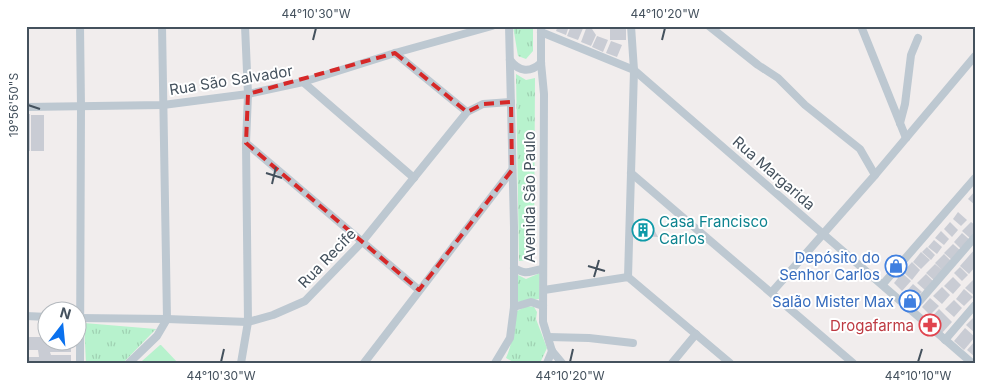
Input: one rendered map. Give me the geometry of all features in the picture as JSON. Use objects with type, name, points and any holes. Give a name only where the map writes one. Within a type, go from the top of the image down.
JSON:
[{"type":"street","points":[[79,302],[80,26]]},
{"type":"street","points":[[130,363],[157,336],[167,319],[162,26]]},
{"type":"street","points":[[241,363],[248,322],[246,143],[248,94],[244,26]]},
{"type":"street","name":"Rua São Salvador","points":[[26,107],[163,105],[248,94],[304,82],[394,53],[492,26]]},
{"type":"street","name":"Avenida São Paulo","points":[[495,363],[510,338],[514,307],[509,26]]},
{"type":"street","points":[[628,276],[634,70],[631,26]]},
{"type":"street","points":[[708,26],[778,78],[805,105],[860,149],[875,175]]},
{"type":"street","points":[[861,26],[906,138]]},
{"type":"street","name":"Avenida São Paulo","points":[[541,29],[541,63],[544,94],[543,322],[552,351],[562,363]]},
{"type":"street","name":"Rua Margarida","points":[[541,29],[634,70],[883,284],[945,340],[973,362]]},
{"type":"street","points":[[900,123],[906,99],[912,55],[918,38]]},
{"type":"street","points":[[394,53],[467,112],[483,104],[511,102]]},
{"type":"street","points":[[772,292],[875,175],[975,56]]},
{"type":"street","points":[[510,60],[514,66],[521,70],[535,68],[541,63]]},
{"type":"street","points":[[304,82],[414,178]]},
{"type":"street","name":"Rua Recife","points":[[88,318],[248,322],[273,315],[305,301],[362,242],[467,112]]},
{"type":"street","points":[[246,143],[419,290]]},
{"type":"street","points":[[364,363],[512,170]]},
{"type":"street","points":[[631,173],[853,363]]},
{"type":"street","points":[[883,284],[975,178]]},
{"type":"street","points":[[912,310],[975,237]]},
{"type":"street","points":[[514,268],[521,272],[530,273],[542,269]]},
{"type":"street","points":[[544,290],[628,276],[730,363]]},
{"type":"street","points":[[514,307],[531,302],[543,306]]},
{"type":"street","points":[[945,340],[975,305]]},
{"type":"street","points":[[672,363],[696,334]]},
{"type":"street","points":[[548,337],[589,338],[633,343]]},
{"type":"street","points":[[547,363],[552,351]]},
{"type":"highlighted area","points":[[395,53],[467,112],[483,104],[511,102],[512,170],[419,290],[246,143],[248,94]]},
{"type":"green space","points":[[513,26],[533,26],[533,51],[526,59],[518,56]]},
{"type":"green space","points":[[516,74],[526,80],[535,78],[534,259],[519,261]]},
{"type":"green space","points":[[540,273],[539,299],[516,302],[516,274],[526,279]]},
{"type":"green space","points":[[527,306],[534,307],[537,312],[536,319],[547,348],[540,363],[515,363],[506,358],[512,341],[515,312]]},
{"type":"green space","points":[[88,323],[156,329],[123,363],[86,363]]},
{"type":"green space","points":[[160,345],[178,363],[144,363],[142,361]]},
{"type":"building","points":[[558,26],[569,26],[566,35],[556,31]]},
{"type":"building","points":[[571,26],[584,26],[578,40],[567,36]]},
{"type":"building","points":[[587,26],[590,26],[596,35],[591,46],[581,42]]},
{"type":"building","points":[[626,26],[626,40],[610,40],[610,27]]},
{"type":"building","points":[[597,36],[608,40],[603,52],[592,47]]},
{"type":"building","points":[[611,41],[622,45],[617,57],[606,53]]},
{"type":"building","points":[[26,114],[30,114],[30,151],[26,151]]},
{"type":"building","points":[[31,115],[44,115],[44,151],[31,151]]},
{"type":"building","points":[[975,191],[975,205],[968,199]]},
{"type":"building","points":[[958,212],[967,220],[961,226],[953,219]]},
{"type":"building","points":[[950,222],[958,230],[952,237],[944,229]]},
{"type":"building","points":[[971,222],[975,225],[975,235],[971,239],[962,231]]},
{"type":"building","name":"Casa Francisco Carlos","points":[[632,223],[651,224],[658,237],[632,235]]},
{"type":"building","points":[[941,231],[949,239],[944,245],[935,238]]},
{"type":"building","points":[[962,233],[971,241],[962,250],[954,242]]},
{"type":"building","points":[[934,240],[942,247],[937,254],[928,247]]},
{"type":"building","points":[[953,244],[961,251],[953,261],[944,253]]},
{"type":"building","points":[[927,247],[935,255],[931,260],[922,252]]},
{"type":"building","points":[[975,249],[975,267],[969,274],[960,266]]},
{"type":"building","points":[[921,252],[930,260],[921,269],[913,262]]},
{"type":"building","points":[[944,254],[952,262],[935,281],[926,273],[935,264],[942,270],[935,263]]},
{"type":"building","points":[[912,262],[920,270],[912,280],[903,272]]},
{"type":"building","points":[[960,267],[968,275],[962,281],[954,273]]},
{"type":"building","points":[[902,273],[911,281],[902,291],[894,283]]},
{"type":"building","points":[[926,274],[934,282],[926,291],[917,283]]},
{"type":"building","points":[[953,277],[961,285],[953,294],[944,286]]},
{"type":"building","points":[[975,278],[975,296],[965,288]]},
{"type":"building","points":[[913,284],[922,292],[913,301],[905,293]]},
{"type":"building","points":[[942,287],[950,295],[942,304],[933,296]]},
{"type":"building","points":[[964,289],[973,297],[964,306],[956,299]]},
{"type":"building","points":[[930,298],[939,306],[930,315],[922,307]]},
{"type":"building","points":[[954,300],[962,308],[954,317],[945,309]]},
{"type":"building","points":[[939,309],[952,322],[942,333],[929,320]]},
{"type":"building","points":[[975,316],[975,333],[966,325]]},
{"type":"building","points":[[965,328],[975,337],[964,350],[954,341]]},
{"type":"building","points":[[26,337],[38,337],[38,350],[26,350]]},
{"type":"building","points":[[975,341],[975,357],[967,350]]},
{"type":"building","points":[[38,352],[50,352],[51,355],[71,355],[71,363],[26,363],[26,357],[39,357]]},
{"type":"place","name":"Casa Francisco Carlos","points":[[643,230]]},
{"type":"place","name":"Depósito do Senhor Carlos","points":[[896,266]]},
{"type":"place","name":"Salão Mister Max","points":[[910,301]]},
{"type":"place","name":"Drogafarma","points":[[930,325]]}]
